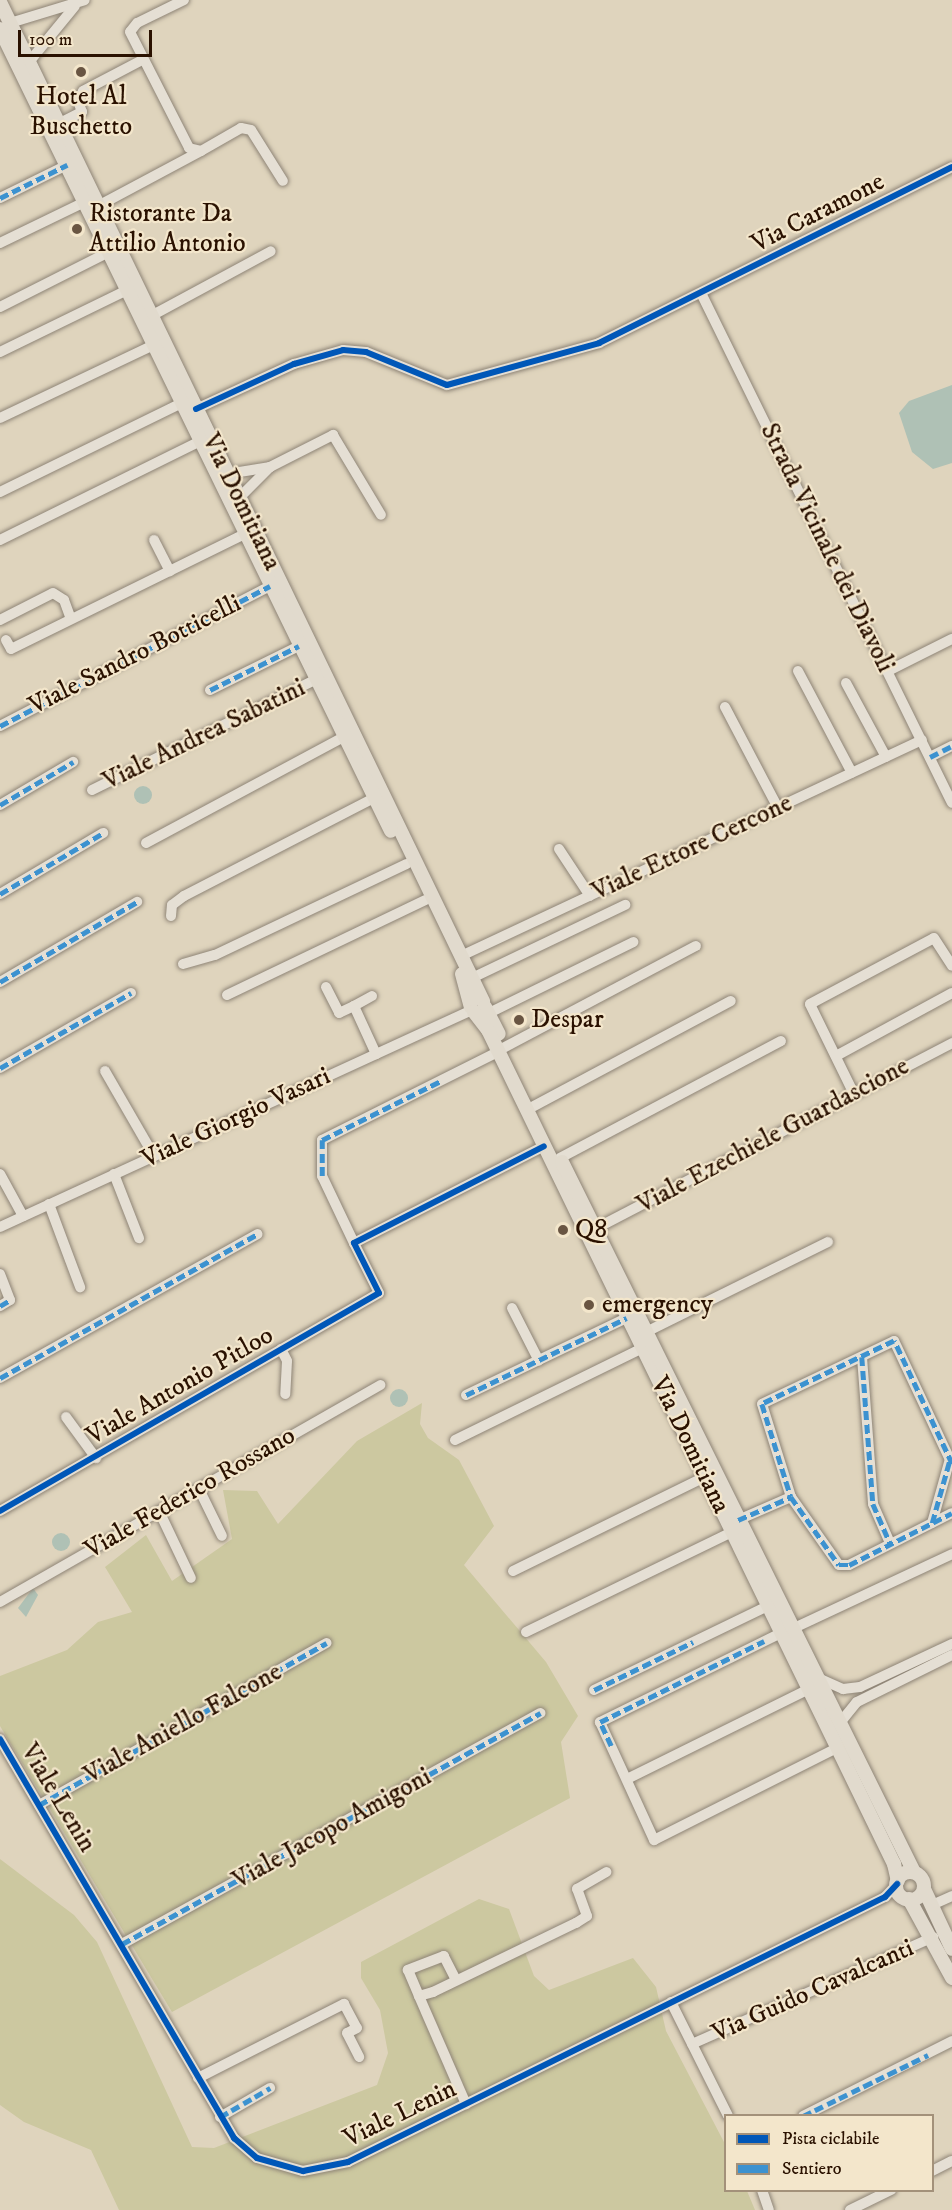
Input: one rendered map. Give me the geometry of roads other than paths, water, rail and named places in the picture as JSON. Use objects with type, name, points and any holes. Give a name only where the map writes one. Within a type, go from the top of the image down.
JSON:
[{"type":"main road","name":"Via Domitiana","points":[[0,2],[5,26],[67,165],[92,204],[151,316],[472,978],[479,1009]]},
{"type":"main road","name":"Via Domitiana","points":[[5,26],[29,62],[92,204],[109,252],[315,680],[479,1009],[534,1106],[646,1332],[735,1526],[812,1683],[837,1748],[897,1883],[907,1898]]},
{"type":"main road","name":"Via Domitiana","points":[[502,1049],[544,1146],[627,1318],[705,1477],[735,1526],[768,1606],[787,1631]]},
{"type":"main road","name":"Via Domitiana","points":[[812,1683],[839,1724],[924,1889]]},
{"type":"main road","points":[[897,1883],[914,1872]]},
{"type":"main road","points":[[946,1939],[907,1898],[924,1889],[946,1939],[952,1978]]},
{"type":"street","points":[[184,0],[137,23],[130,32],[142,60],[189,148],[201,151]]},
{"type":"street","points":[[5,26],[80,3]]},
{"type":"street","points":[[29,62],[80,3]]},
{"type":"street","points":[[58,124],[82,112],[78,101],[83,91],[142,60]]},
{"type":"street","points":[[0,243],[92,204],[201,151],[241,128],[252,130],[283,181]]},
{"type":"street","points":[[0,198],[67,165]]},
{"type":"street","name":"Via Caramone","points":[[196,409],[294,364],[343,350],[366,352],[433,382],[460,384],[612,338],[952,167]]},
{"type":"street","points":[[151,316],[271,251]]},
{"type":"street","points":[[0,307],[109,252]]},
{"type":"street","points":[[0,352],[127,290]]},
{"type":"street","name":"Strada Vicinale dei Diavoli","points":[[701,293],[930,757],[949,786],[952,803]]},
{"type":"street","points":[[0,418],[154,345]]},
{"type":"street","points":[[0,492],[182,403]]},
{"type":"street","points":[[227,474],[270,467],[333,435],[381,515]]},
{"type":"street","points":[[0,540],[200,441]]},
{"type":"street","points":[[239,498],[270,467]]},
{"type":"street","points":[[3,644],[11,649],[245,534]]},
{"type":"street","points":[[154,540],[170,572]]},
{"type":"street","name":"Viale Sandro Botticelli","points":[[0,726],[270,586]]},
{"type":"street","points":[[0,620],[53,593],[64,600],[71,619]]},
{"type":"street","points":[[888,671],[952,639]]},
{"type":"street","points":[[210,690],[299,646]]},
{"type":"street","points":[[798,670],[852,773]]},
{"type":"street","name":"Viale Andrea Sabatini","points":[[92,790],[315,680]]},
{"type":"street","points":[[846,683],[886,756]]},
{"type":"street","points":[[725,707],[778,808]]},
{"type":"street","points":[[146,843],[344,737]]},
{"type":"street","name":"Viale Ettore Cercone","points":[[461,956],[922,740]]},
{"type":"street","points":[[930,757],[952,746]]},
{"type":"street","points":[[0,805],[73,762]]},
{"type":"street","points":[[171,916],[172,905],[184,896],[374,798]]},
{"type":"street","points":[[0,894],[103,833]]},
{"type":"street","points":[[559,849],[590,896]]},
{"type":"street","points":[[183,963],[215,955],[407,864]]},
{"type":"street","points":[[227,995],[425,900]]},
{"type":"street","points":[[0,982],[137,902]]},
{"type":"street","points":[[472,978],[625,905]]},
{"type":"street","points":[[854,1094],[810,1004],[934,938],[952,966]]},
{"type":"street","name":"Viale Giorgio Vasari","points":[[0,1227],[376,1054],[633,942]]},
{"type":"street","points":[[544,1146],[354,1243],[322,1176],[322,1140],[502,1049],[696,946]]},
{"type":"street","points":[[326,987],[339,1013],[372,996]]},
{"type":"street","points":[[0,1068],[130,993]]},
{"type":"street","points":[[836,1056],[952,993]]},
{"type":"street","points":[[534,1106],[731,1001]]},
{"type":"street","points":[[354,1006],[376,1054]]},
{"type":"street","points":[[560,1158],[781,1041]]},
{"type":"street","name":"Viale Ezechiele Guardascione","points":[[595,1229],[952,1043]]},
{"type":"street","points":[[105,1071],[154,1156]]},
{"type":"street","points":[[0,1174],[23,1216]]},
{"type":"street","points":[[114,1174],[139,1238]]},
{"type":"street","points":[[49,1204],[80,1287]]},
{"type":"street","points":[[0,1378],[258,1234]]},
{"type":"street","points":[[646,1332],[828,1242]]},
{"type":"street","name":"Viale Antonio Pitloo","points":[[0,1511],[96,1458],[379,1293],[354,1243]]},
{"type":"street","points":[[0,1274],[5,1303]]},
{"type":"street","points":[[512,1308],[539,1361]]},
{"type":"street","points":[[466,1395],[627,1318]]},
{"type":"street","points":[[932,1523],[951,1461],[898,1344],[862,1357],[762,1404],[791,1497],[839,1565],[890,1543],[932,1523],[952,1513]]},
{"type":"street","points":[[455,1440],[643,1348]]},
{"type":"street","points":[[281,1349],[287,1361],[285,1394]]},
{"type":"street","points":[[862,1357],[873,1504],[890,1543]]},
{"type":"street","name":"Viale Federico Rossano","points":[[0,1602],[380,1385]]},
{"type":"street","points":[[66,1417],[96,1458]]},
{"type":"street","points":[[513,1571],[705,1477]]},
{"type":"street","points":[[199,1489],[222,1536]]},
{"type":"street","points":[[526,1632],[791,1497]]},
{"type":"street","points":[[159,1511],[191,1578]]},
{"type":"street","points":[[837,1748],[654,1840],[600,1722],[952,1554]]},
{"type":"street","points":[[594,1690],[768,1606]]},
{"type":"street","name":"Viale Aniello Falcone","points":[[39,1805],[327,1643]]},
{"type":"street","points":[[627,1779],[812,1683],[843,1689],[860,1687],[952,1644]]},
{"type":"street","points":[[839,1724],[857,1702],[952,1655]]},
{"type":"street","name":"Viale Jacopo Amigoni","points":[[122,1944],[541,1713]]},
{"type":"street","name":"Viale Lenin","points":[[0,1739],[122,1944],[220,2117],[257,2158],[285,2168],[318,2171],[466,2104],[885,1897],[897,1883]]},
{"type":"street","points":[[419,1996],[588,1917],[577,1889],[607,1872]]},
{"type":"street","points":[[932,1905],[952,1896]]},
{"type":"street","name":"Viale Lenin","points":[[885,1897],[907,1898]]},
{"type":"street","name":"Via Guido Cavalcanti","points":[[692,2044],[946,1939]]},
{"type":"street","points":[[456,1980],[444,1956],[408,1970],[466,2104]]},
{"type":"street","points":[[671,2002],[727,2114]]},
{"type":"street","points":[[198,2078],[344,2004],[357,2028],[347,2033],[358,2057]]},
{"type":"street","points":[[805,2114],[952,2042]]},
{"type":"street","points":[[220,2117],[270,2088]]},
{"type":"street","points":[[934,2170],[952,2161]]},
{"type":"street","points":[[763,2192],[769,2210]]},
{"type":"street","points":[[850,2210],[887,2192]]},
{"type":"place","name":"Hotel Al Buschetto","points":[[81,72]]},
{"type":"place","name":"Ristorante Da Attilio Antonio","points":[[77,229]]},
{"type":"place","name":"Despar","points":[[519,1020]]},
{"type":"place","name":"Q8","points":[[563,1230]]},
{"type":"place","name":"emergency","points":[[589,1305]]}]
